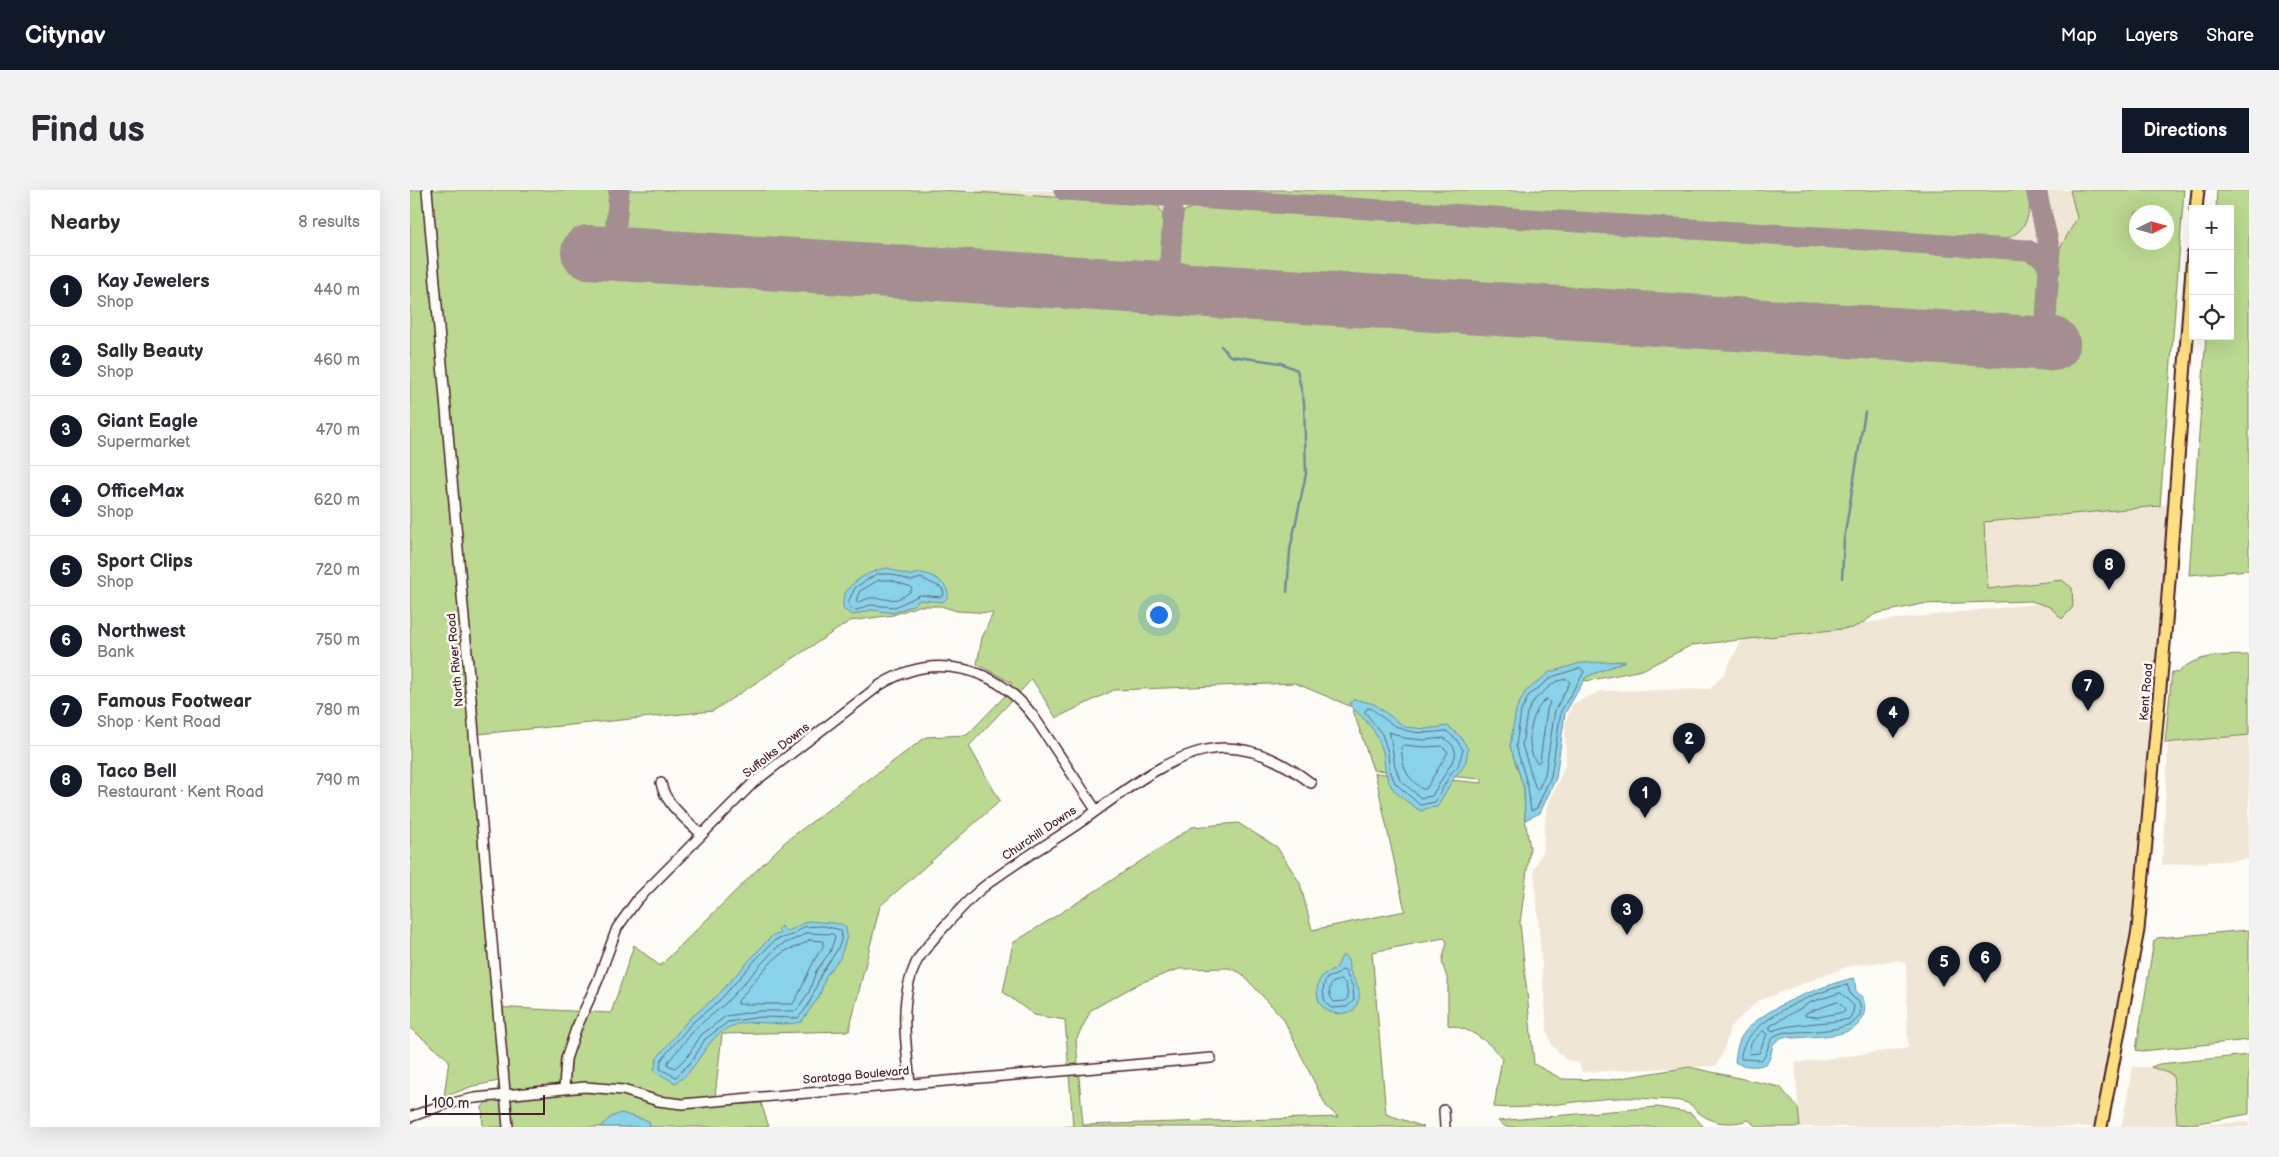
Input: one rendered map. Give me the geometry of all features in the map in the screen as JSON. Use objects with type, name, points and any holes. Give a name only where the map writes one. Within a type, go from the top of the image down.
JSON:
[{"type":"main road","points":[[2196,205],[2198,190]]},
{"type":"main road","name":"Kent Road","points":[[2102,1127],[2138,930],[2165,632],[2190,295]]},
{"type":"street","name":"North River Road","points":[[427,190],[508,1127]]},
{"type":"street","name":"Suffolks Downs","points":[[564,1088],[570,1045],[621,920],[636,900],[753,783],[880,685],[905,672],[934,666],[959,668],[977,672],[990,678],[1012,692],[1034,717],[1096,810]]},
{"type":"street","name":"Churchill Downs","points":[[910,1082],[904,1010],[908,981],[917,961],[979,890],[1096,810],[1165,766],[1207,750],[1230,749],[1262,754],[1279,761],[1311,783]]},
{"type":"street","points":[[661,782],[666,798],[701,834]]},
{"type":"street","name":"Saratoga Boulevard","points":[[410,1117],[460,1100],[564,1088],[606,1087],[658,1101],[682,1104],[910,1082],[1211,1058]]},
{"type":"street","points":[[1444,1110],[1445,1127]]},
{"type":"shaded area","points":[[432,190],[2184,190],[2160,505],[2172,504],[2143,847],[2129,959],[2100,1127],[1800,1127],[1795,1063],[1908,1048],[1906,964],[1899,960],[1849,966],[1758,1001],[1730,1027],[1723,1053],[1716,1066],[1582,1072],[1579,1063],[1565,1059],[1552,1045],[1547,1030],[1534,869],[1543,850],[1546,809],[1566,763],[1565,724],[1572,704],[1601,691],[1710,689],[1724,674],[1742,640],[1762,634],[2070,600],[2062,580],[1988,589],[781,510],[540,531],[460,528]]},
{"type":"shaded area","points":[[2249,735],[2249,859],[2162,865],[2168,743]]},
{"type":"shaded area","points":[[2133,1067],[2151,1067],[2173,1075],[2177,1123],[2196,1125],[2249,1122],[2249,1127],[2121,1127]]},
{"type":"green space","points":[[410,190],[422,190],[493,1007],[611,1013],[634,945],[660,966],[786,841],[926,737],[967,735],[1005,696],[1012,683],[977,664],[982,638],[993,613],[957,611],[941,606],[918,606],[893,615],[850,621],[713,711],[478,734],[432,190],[610,190],[607,242],[589,241],[588,264],[2052,355],[2059,250],[2077,218],[2070,190],[2184,190],[2160,506],[1984,522],[1988,589],[2062,580],[2072,588],[2073,607],[2062,619],[2050,607],[2031,601],[1922,604],[1875,614],[1852,628],[1692,645],[1642,670],[1587,681],[1550,672],[1510,746],[1524,788],[1525,820],[1530,848],[1520,923],[1534,1064],[1562,1079],[1609,1080],[1689,1067],[1780,1087],[1798,1108],[1800,1127],[1756,1127],[1749,1120],[1735,1123],[1716,1122],[1688,1104],[1670,1100],[1612,1098],[1534,1107],[1494,1107],[1502,1058],[1491,1046],[1472,1032],[1448,1025],[1448,981],[1442,962],[1447,942],[1444,938],[1372,952],[1386,1114],[1424,1127],[1064,1127],[1073,1126],[1065,1020],[1034,1015],[1003,992],[1013,943],[1192,827],[1238,823],[1277,847],[1300,883],[1312,930],[1405,911],[1375,773],[1482,783],[1482,779],[1373,770],[1352,707],[1295,683],[1114,690],[1056,718],[1032,679],[969,746],[1000,801],[880,906],[849,1031],[722,1034],[714,1106],[761,1103],[769,1127],[483,1127],[482,1107],[497,1091],[499,1081],[473,1086],[444,1097],[449,1060],[410,1028]],"holes":[[[1229,968],[1241,973],[1283,1018],[1326,1106],[1338,1117],[1083,1125],[1076,1040],[1091,1010],[1140,983],[1179,969]]]},
{"type":"green space","points":[[625,190],[942,190],[1148,203],[1158,206],[1161,211],[1165,228],[1165,247],[1158,269],[1142,276],[627,243],[623,238]]},
{"type":"green space","points":[[1195,190],[2028,190],[2029,210],[2023,226],[2018,232],[2011,237],[1991,240]]},
{"type":"green space","points":[[2217,190],[2249,190],[2249,570],[2189,575],[2206,340],[2234,340],[2234,205],[2216,205]]},
{"type":"green space","points":[[1196,206],[2024,257],[2035,261],[2041,267],[2043,275],[2042,299],[2035,325],[2028,329],[2020,330],[1190,278],[1185,275],[1178,264],[1180,221],[1184,211]]},
{"type":"green space","points":[[2249,655],[2249,735],[2165,743],[2172,672],[2178,673],[2193,662],[2211,657]]},
{"type":"green space","points":[[2249,930],[2249,1040],[2142,1051],[2136,1050],[2154,941],[2157,938]]},
{"type":"green space","points":[[2249,1055],[2249,1114],[2192,1124],[2177,1123],[2173,1075],[2151,1067],[2159,1064]]},
{"type":"green space","points":[[1657,1107],[1691,1113],[1704,1127],[1506,1127],[1498,1121]]},
{"type":"water","points":[[887,568],[907,575],[920,573],[931,575],[944,584],[948,597],[943,602],[920,600],[894,613],[871,610],[853,615],[844,610],[845,594],[856,581],[872,572]]},
{"type":"water","points":[[1626,661],[1586,677],[1565,713],[1556,778],[1540,813],[1525,820],[1524,788],[1510,746],[1516,710],[1525,692],[1550,672],[1581,663]]},
{"type":"water","points":[[1354,699],[1374,704],[1405,727],[1425,729],[1448,726],[1460,736],[1468,749],[1466,761],[1437,807],[1427,808],[1422,811],[1417,809],[1393,789],[1387,777],[1383,752],[1374,731],[1349,705]]},
{"type":"water","points":[[810,921],[841,924],[846,927],[847,936],[840,958],[826,976],[819,997],[801,1022],[792,1024],[740,1023],[722,1031],[708,1046],[690,1071],[675,1083],[654,1071],[657,1058],[688,1020],[717,996],[773,935],[780,934],[778,929],[781,926],[786,931]]},
{"type":"water","points":[[1342,956],[1345,956],[1348,960],[1350,971],[1359,989],[1359,998],[1354,1010],[1334,1013],[1326,1010],[1321,1004],[1317,989],[1319,981],[1324,974],[1336,969]]},
{"type":"water","points":[[1853,978],[1855,980],[1856,993],[1863,997],[1864,1011],[1861,1021],[1854,1028],[1831,1035],[1783,1037],[1773,1044],[1767,1063],[1758,1066],[1748,1066],[1735,1062],[1742,1036],[1763,1016],[1777,1007],[1809,992]]},
{"type":"water","points":[[621,1113],[649,1121],[650,1127],[600,1127],[611,1117]]},
{"type":"waterway","points":[[1221,346],[1230,356],[1281,363],[1297,370],[1304,402],[1306,474],[1290,550],[1287,592]]},
{"type":"waterway","points":[[1842,578],[1844,539],[1865,412]]},
{"type":"taxiway","points":[[619,190],[615,237],[619,250],[629,255]]},
{"type":"taxiway","points":[[1064,190],[2027,250],[2042,257],[2050,270]]},
{"type":"taxiway","points":[[2009,342],[2026,338],[2036,333],[2046,319],[2050,250],[2036,190]]},
{"type":"taxiway","points":[[1173,214],[1170,263],[1179,281],[1196,290]]},
{"type":"taxiway","points":[[1133,286],[1151,284],[1161,279],[1165,275],[1170,263]]},
{"type":"runway","points":[[588,252],[2053,344]]},
{"type":"place","name":"Taco Bell","points":[[2109,590]]},
{"type":"place","name":"Famous Footwear","points":[[2088,711]]},
{"type":"place","name":"OfficeMax","points":[[1893,738]]},
{"type":"place","name":"Sally Beauty","points":[[1689,764]]},
{"type":"place","name":"Kay Jewelers","points":[[1645,818]]},
{"type":"place","name":"Giant Eagle","points":[[1627,935]]},
{"type":"place","name":"Northwest","points":[[1985,983]]},
{"type":"place","name":"Sport Clips","points":[[1944,987]]}]
